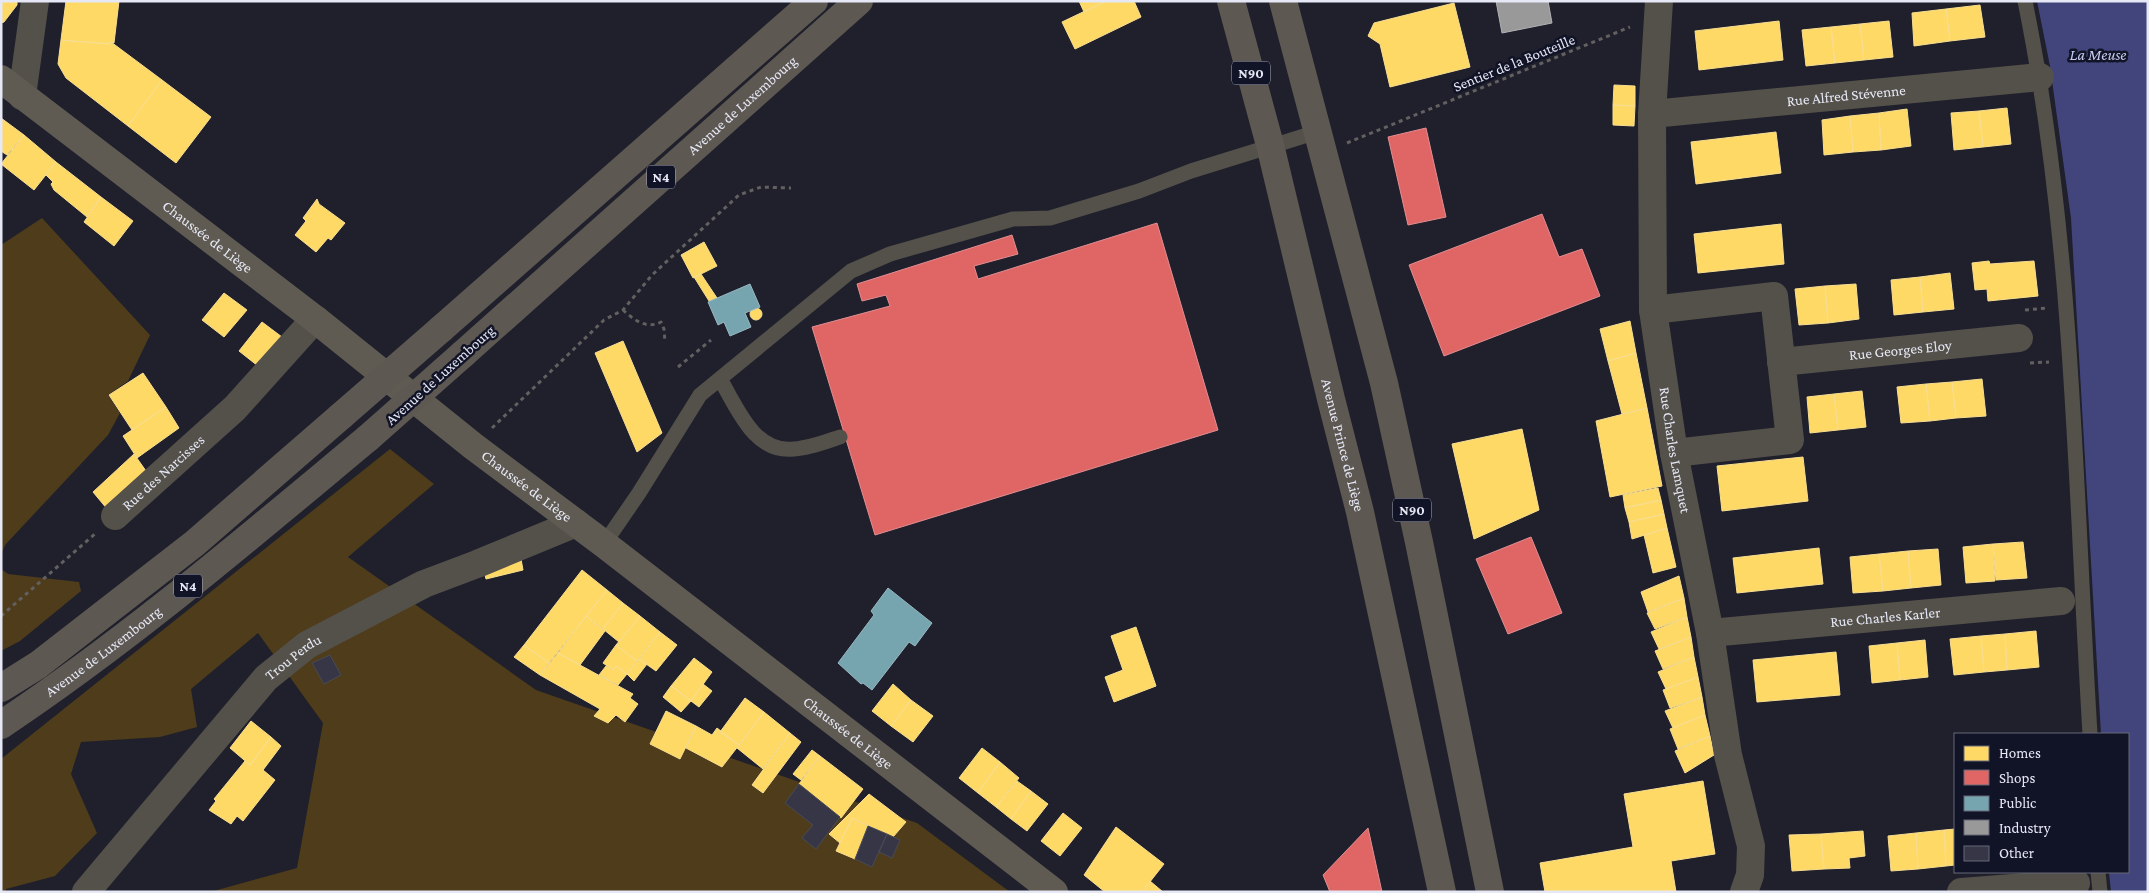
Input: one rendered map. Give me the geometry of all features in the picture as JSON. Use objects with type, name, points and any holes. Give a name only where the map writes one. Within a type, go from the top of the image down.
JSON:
[{"type":"main road","name":"Avenue de Luxembourg","points":[[1,688],[38,665],[195,543],[814,1]]},
{"type":"main road","name":"Avenue de Luxembourg","points":[[1,725],[52,692],[221,560],[368,438],[859,1]]},
{"type":"main road","name":"Avenue Prince de Liège","points":[[1231,1],[1270,145],[1360,512],[1442,892]]},
{"type":"main road","name":"N90","points":[[1283,1],[1386,392],[1419,542],[1490,892]]},
{"type":"street","points":[[22,96],[35,1]]},
{"type":"street","name":"Rue Charles Lamquet","points":[[1659,8],[1652,114],[1653,310],[1674,453],[1710,633],[1728,755],[1751,846],[1750,875],[1744,892]]},
{"type":"street","name":"Rue Alfred Stévenne","points":[[1652,114],[2040,77]]},
{"type":"street","name":"Chaussée de Liège","points":[[1,79],[316,319],[473,446],[604,544],[1054,892]]},
{"type":"street","points":[[1653,310],[1774,296],[1790,440],[1674,453]]},
{"type":"street","name":"Rue des Narcisses","points":[[115,516],[236,408],[316,319]]},
{"type":"street","name":"Rue Georges Eloy","points":[[1782,362],[2019,338]]},
{"type":"street","name":"Trou Perdu","points":[[86,892],[266,678],[307,645],[424,584],[576,523]]},
{"type":"street","name":"Rue Charles Karler","points":[[1710,633],[2061,601]]},
{"type":"street","points":[[1961,892],[2091,882]]},
{"type":"lane","points":[[2025,1],[2040,77],[2056,191],[2070,360],[2090,733]]},
{"type":"lane","points":[[604,544],[639,493],[700,395],[851,271],[890,254],[1013,219],[1050,218],[1140,191],[1191,171],[1270,145],[1317,132]]},
{"type":"lane","points":[[720,379],[752,432],[765,443],[780,449],[793,450],[840,437]]},
{"type":"path","name":"Sentier de la Bouteille","points":[[1349,144],[1659,8]]},
{"type":"path","points":[[473,446],[604,320],[623,310],[652,275],[739,195],[762,187],[791,188]]},
{"type":"path","points":[[623,310],[634,320],[645,324],[655,325],[660,322],[664,329],[665,342]]},
{"type":"path","points":[[678,367],[711,340]]},
{"type":"path","name":"Rue des Narcisses","points":[[1,616],[115,516]]},
{"type":"shaded area","points":[[42,218],[150,335],[128,381],[108,395],[120,413],[108,435],[5,545],[1,555],[1,245]]},
{"type":"shaded area","points":[[390,449],[434,484],[348,557],[536,690],[917,823],[1010,892],[210,892],[297,868],[323,723],[258,633],[191,689],[197,727],[160,737],[81,742],[71,774],[97,833],[55,876],[1,892],[1,759]]},
{"type":"shaded area","points":[[1,569],[8,574],[79,582],[81,591],[20,641],[1,651]]},
{"type":"water","name":"La Meuse","points":[[2037,1],[2148,1],[2148,892],[2111,892],[2109,873],[2129,873],[2129,733],[2101,733],[2071,218],[2050,66]]},
{"type":"building: Homes","points":[[1,1],[17,1],[17,5],[4,22],[1,23]]},
{"type":"building: Homes","points":[[66,1],[119,1],[114,43],[61,40]]},
{"type":"building: Homes","points":[[1079,1],[1106,1],[1084,12]]},
{"type":"building: Homes","points":[[1106,1],[1134,1],[1141,17],[1075,49],[1062,22]]},
{"type":"building: Homes","points":[[1454,3],[1470,67],[1390,87],[1380,44],[1368,36],[1374,23]]},
{"type":"building: Homes","points":[[1980,5],[1985,37],[1950,41],[1946,9]]},
{"type":"building: Homes","points":[[1946,9],[1950,41],[1914,46],[1912,13]]},
{"type":"building: Homes","points":[[1779,21],[1783,60],[1699,70],[1695,31]]},
{"type":"building: Homes","points":[[1889,21],[1893,57],[1864,60],[1860,24]]},
{"type":"building: Homes","points":[[1860,24],[1864,60],[1835,63],[1831,27]]},
{"type":"building: Homes","points":[[1831,27],[1835,63],[1806,66],[1802,30]]},
{"type":"building: Homes","points":[[61,40],[109,44],[111,42],[162,80],[128,126],[66,78],[58,64]]},
{"type":"building: Homes","points":[[162,80],[211,117],[176,163],[128,126]]},
{"type":"building: Homes","points":[[1614,85],[1635,86],[1635,106],[1613,105]]},
{"type":"building: Homes","points":[[1613,105],[1635,106],[1634,126],[1613,125]]},
{"type":"building: Homes","points":[[2007,108],[2011,144],[1983,147],[1979,111]]},
{"type":"building: Homes","points":[[1907,109],[1911,146],[1881,150],[1879,113]]},
{"type":"building: Homes","points":[[1979,111],[1983,147],[1954,150],[1951,113]]},
{"type":"building: Homes","points":[[1879,113],[1881,150],[1853,152],[1850,116]]},
{"type":"building: Homes","points":[[1850,116],[1853,152],[1824,155],[1822,120]]},
{"type":"building: Homes","points":[[1,118],[24,135],[7,155],[1,151]]},
{"type":"building: Homes","points":[[1776,132],[1781,173],[1696,184],[1691,142]]},
{"type":"building: Homes","points":[[24,135],[56,162],[34,190],[1,164]]},
{"type":"building: Homes","points":[[56,162],[101,197],[87,217],[54,190],[51,184],[53,182],[46,175]]},
{"type":"building: Homes","points":[[101,197],[133,221],[114,246],[84,222]]},
{"type":"building: Homes","points":[[317,199],[319,204],[345,223],[331,240],[328,238],[316,252],[295,235],[306,221],[303,218]]},
{"type":"building: Homes","points":[[1781,224],[1784,264],[1698,273],[1694,234]]},
{"type":"building: Homes","points":[[704,242],[717,266],[693,278],[681,255]]},
{"type":"building: Homes","points":[[1989,261],[1990,264],[2034,261],[2038,296],[1988,301],[1987,289],[1975,290],[1972,263]]},
{"type":"building: Homes","points":[[1950,273],[1954,309],[1923,312],[1920,277]]},
{"type":"building: Homes","points":[[701,274],[717,298],[709,301],[694,277]]},
{"type":"building: Homes","points":[[1920,277],[1923,312],[1894,315],[1891,280]]},
{"type":"building: Homes","points":[[1856,284],[1859,319],[1828,323],[1825,286]]},
{"type":"building: Homes","points":[[1825,286],[1828,323],[1799,325],[1795,289]]},
{"type":"building: Homes","points":[[224,293],[247,310],[224,337],[202,320]]},
{"type":"building: Homes","points":[[756,308],[762,314],[756,320],[750,314]]},
{"type":"building: Homes","points":[[1630,321],[1636,353],[1608,361],[1600,329]]},
{"type":"building: Homes","points":[[262,322],[282,337],[258,366],[239,351]]},
{"type":"building: Homes","points":[[623,341],[662,433],[637,452],[595,353]]},
{"type":"building: Homes","points":[[1636,353],[1647,408],[1622,414],[1608,361]]},
{"type":"building: Homes","points":[[143,373],[166,407],[132,430],[109,395]]},
{"type":"building: Homes","points":[[1982,379],[1986,416],[1956,418],[1952,382]]},
{"type":"building: Homes","points":[[1952,382],[1956,418],[1930,421],[1926,384]]},
{"type":"building: Homes","points":[[1926,384],[1930,421],[1901,423],[1897,387]]},
{"type":"building: Homes","points":[[1862,391],[1866,427],[1838,430],[1834,394]]},
{"type":"building: Homes","points":[[1834,394],[1838,430],[1810,433],[1807,397]]},
{"type":"building: Homes","points":[[166,407],[179,428],[137,458],[123,436]]},
{"type":"building: Homes","points":[[1647,408],[1662,486],[1610,497],[1596,421]]},
{"type":"building: Homes","points":[[1522,429],[1539,510],[1474,539],[1452,444]]},
{"type":"building: Homes","points":[[134,454],[146,471],[108,510],[93,492]]},
{"type":"building: Homes","points":[[1803,457],[1808,501],[1722,511],[1717,466]]},
{"type":"building: Homes","points":[[1658,488],[1661,500],[1625,508],[1623,495]]},
{"type":"building: Homes","points":[[1661,500],[1664,514],[1629,522],[1625,508]]},
{"type":"building: Homes","points":[[1664,514],[1667,528],[1632,539],[1629,522]]},
{"type":"building: Homes","points":[[1667,528],[1676,567],[1653,573],[1644,535]]},
{"type":"building: Homes","points":[[2023,542],[2027,578],[1996,580],[1993,544]]},
{"type":"building: Homes","points":[[1993,544],[1995,581],[1966,583],[1963,547]]},
{"type":"building: Homes","points":[[1819,548],[1823,584],[1737,593],[1733,558]]},
{"type":"building: Homes","points":[[1938,549],[1941,585],[1911,588],[1908,551]]},
{"type":"building: Homes","points":[[1908,551],[1911,588],[1883,591],[1879,554]]},
{"type":"building: Homes","points":[[1879,554],[1883,591],[1853,593],[1850,557]]},
{"type":"building: Homes","points":[[521,559],[523,570],[486,579],[483,567]]},
{"type":"building: Homes","points":[[582,570],[607,590],[549,663],[524,645]]},
{"type":"building: Homes","points":[[1679,576],[1684,598],[1648,612],[1641,592]]},
{"type":"building: Homes","points":[[607,590],[623,603],[603,629],[586,616]]},
{"type":"building: Homes","points":[[1684,598],[1687,617],[1655,629],[1647,613]]},
{"type":"building: Homes","points":[[623,603],[640,616],[619,642],[603,629]]},
{"type":"building: Homes","points":[[586,616],[605,631],[580,665],[558,653]]},
{"type":"building: Homes","points":[[640,616],[660,632],[637,661],[616,645]]},
{"type":"building: Homes","points":[[1687,617],[1691,637],[1659,649],[1651,632]]},
{"type":"building: Homes","points":[[1136,627],[1156,686],[1114,702],[1105,677],[1123,670],[1111,636]]},
{"type":"building: Homes","points":[[2036,631],[2039,667],[2007,670],[2005,634]]},
{"type":"building: Homes","points":[[660,632],[677,645],[656,671],[639,659]]},
{"type":"building: Homes","points":[[2005,634],[2007,670],[1984,672],[1981,636]]},
{"type":"building: Homes","points":[[1981,636],[1984,672],[1954,675],[1950,639]]},
{"type":"building: Homes","points":[[1691,637],[1694,657],[1663,669],[1655,651]]},
{"type":"building: Homes","points":[[1925,640],[1928,677],[1900,680],[1897,643]]},
{"type":"building: Homes","points":[[1897,643],[1900,680],[1872,683],[1869,646]]},
{"type":"building: Homes","points":[[524,645],[549,663],[540,675],[514,657]]},
{"type":"building: Homes","points":[[616,645],[637,661],[627,674],[616,666],[613,670],[603,663]]},
{"type":"building: Homes","points":[[1836,652],[1840,695],[1757,702],[1753,660]]},
{"type":"building: Homes","points":[[558,653],[633,694],[630,698],[638,704],[625,722],[616,715],[608,723],[594,716],[600,709],[540,675]]},
{"type":"building: Homes","points":[[1694,657],[1698,677],[1666,689],[1658,672]]},
{"type":"building: Homes","points":[[694,658],[712,672],[691,701],[671,686]]},
{"type":"building: Homes","points":[[639,659],[647,664],[634,681],[627,674]]},
{"type":"building: Homes","points":[[606,666],[613,670],[616,666],[627,674],[618,685],[599,675]]},
{"type":"building: Homes","points":[[1698,677],[1702,697],[1670,708],[1663,690]]},
{"type":"building: Homes","points":[[703,684],[712,691],[699,707],[691,701]]},
{"type":"building: Homes","points":[[893,684],[911,700],[891,726],[872,711]]},
{"type":"building: Homes","points":[[671,686],[691,701],[681,712],[663,697]]},
{"type":"building: Homes","points":[[1702,697],[1705,715],[1673,728],[1665,711]]},
{"type":"building: Homes","points":[[745,698],[764,712],[739,745],[720,732]]},
{"type":"building: Homes","points":[[911,700],[933,716],[913,742],[891,726]]},
{"type":"building: Homes","points":[[666,711],[696,726],[680,759],[650,744]]},
{"type":"building: Homes","points":[[764,712],[790,733],[763,769],[737,748]]},
{"type":"building: Homes","points":[[1705,715],[1710,736],[1678,749],[1670,729]]},
{"type":"building: Homes","points":[[251,721],[271,737],[250,765],[230,748]]},
{"type":"building: Homes","points":[[696,726],[712,735],[717,728],[739,745],[722,767],[686,748]]},
{"type":"building: Homes","points":[[790,733],[801,742],[763,793],[752,785]]},
{"type":"building: Homes","points":[[1710,736],[1714,755],[1685,773],[1675,751]]},
{"type":"building: Homes","points":[[271,737],[281,746],[263,770],[275,780],[243,821],[237,816],[231,824],[209,810],[216,801],[214,799],[245,761],[250,765]]},
{"type":"building: Homes","points":[[982,748],[1000,762],[978,793],[959,778]]},
{"type":"building: Homes","points":[[812,750],[820,756],[801,780],[793,774]]},
{"type":"building: Homes","points":[[820,756],[863,789],[841,818],[799,784]]},
{"type":"building: Homes","points":[[1000,762],[1019,778],[996,807],[978,793]]},
{"type":"building: Homes","points":[[1017,781],[1031,791],[1011,819],[996,807]]},
{"type":"building: Homes","points":[[1703,781],[1715,854],[1671,861],[1676,892],[1545,892],[1540,863],[1633,847],[1624,794]]},
{"type":"building: Homes","points":[[1031,791],[1048,804],[1027,831],[1011,819]]},
{"type":"building: Homes","points":[[869,794],[906,822],[893,837],[852,818],[840,843],[829,834]]},
{"type":"building: Homes","points":[[1063,813],[1082,828],[1060,856],[1041,841]]},
{"type":"building: Homes","points":[[852,818],[868,826],[855,859],[836,851]]},
{"type":"building: Homes","points":[[1116,827],[1164,864],[1142,892],[1105,892],[1084,875]]},
{"type":"building: Homes","points":[[1954,829],[1954,865],[1946,866],[1944,830]]},
{"type":"building: Homes","points":[[1944,830],[1946,866],[1918,869],[1916,833]]},
{"type":"building: Homes","points":[[1863,831],[1865,856],[1849,858],[1850,868],[1824,869],[1821,834]]},
{"type":"building: Homes","points":[[1916,833],[1918,869],[1891,871],[1888,836]]},
{"type":"building: Homes","points":[[1821,834],[1824,869],[1792,871],[1789,835]]},
{"type":"building: Homes","points":[[1150,881],[1163,892],[1142,892]]},
{"type":"building: Shops","points":[[1426,128],[1446,217],[1408,225],[1388,137]]},
{"type":"building: Shops","points":[[1542,214],[1559,257],[1582,249],[1600,296],[1444,356],[1409,265]]},
{"type":"building: Shops","points":[[1157,223],[1218,430],[875,535],[812,327],[890,306],[886,295],[862,301],[857,284],[1012,235],[1018,254],[974,266],[978,279]]},
{"type":"building: Shops","points":[[1531,537],[1562,613],[1508,634],[1476,559]]},
{"type":"building: Shops","points":[[1368,828],[1382,892],[1330,892],[1323,875]]},
{"type":"building: Public","points":[[750,284],[760,307],[745,313],[751,327],[730,336],[724,322],[718,325],[708,302]]},
{"type":"building: Public","points":[[888,588],[932,623],[915,646],[909,642],[872,690],[863,683],[861,684],[838,663],[874,615],[871,611]]},
{"type":"building: Industry","points":[[1496,1],[1548,1],[1552,23],[1502,33]]},
{"type":"building: Other","points":[[330,655],[341,675],[324,684],[312,663]]},
{"type":"building: Other","points":[[799,784],[840,817],[816,849],[802,838],[813,825],[785,803]]},
{"type":"building: Other","points":[[868,826],[887,834],[872,867],[855,859]]},
{"type":"building: Other","points":[[887,834],[900,840],[892,858],[879,852]]}]
